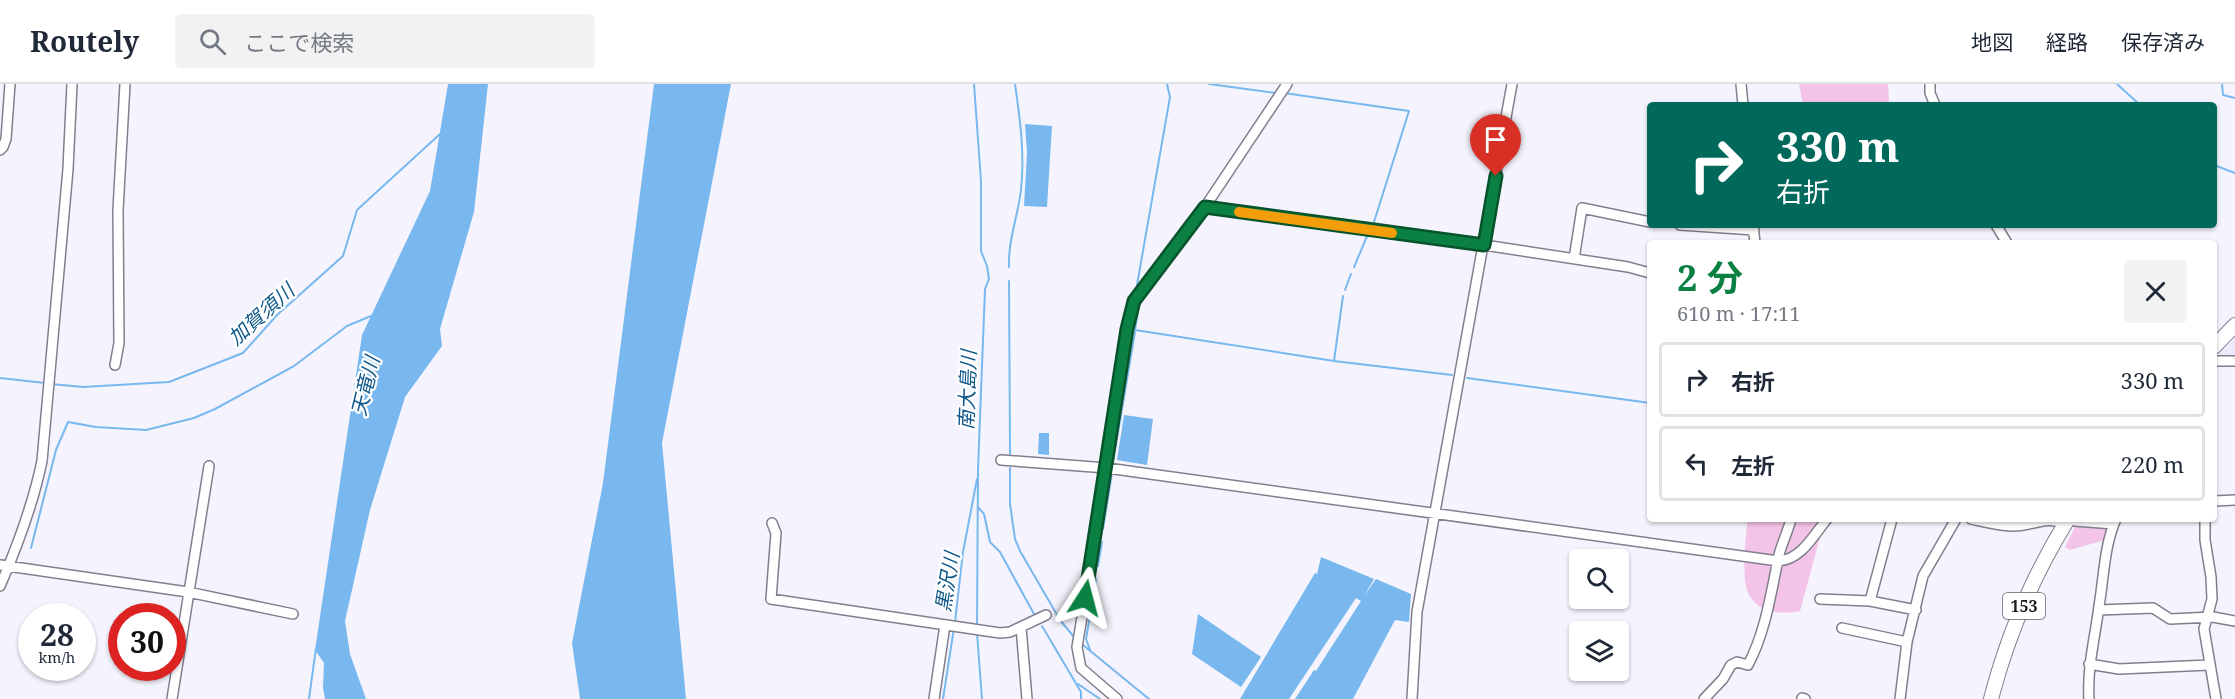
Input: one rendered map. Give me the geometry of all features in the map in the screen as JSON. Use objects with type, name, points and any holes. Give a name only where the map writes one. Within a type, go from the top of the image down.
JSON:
[{"type":"highway","points":[[2217,343],[2235,325]]},
{"type":"highway","name":"153","points":[[1991,699],[2013,630],[2031,590],[2067,522]]},
{"type":"street","points":[[0,150],[6,139],[10,84]]},
{"type":"street","points":[[0,586],[4,566],[18,544],[35,492],[42,460],[48,363],[68,169],[72,84]]},
{"type":"street","points":[[115,364],[119,343],[118,210],[125,84]]},
{"type":"street","points":[[1117,699],[1081,668],[1077,647],[1107,468],[1127,329],[1134,301],[1205,207],[1287,84]]},
{"type":"street","points":[[1412,699],[1417,612],[1512,84]]},
{"type":"street","points":[[1741,84],[1743,102]]},
{"type":"street","points":[[1930,84],[1930,93],[1934,102]]},
{"type":"street","points":[[1205,207],[1484,245],[1628,267],[1647,272]]},
{"type":"street","points":[[1574,259],[1582,208],[1647,221]]},
{"type":"street","points":[[2217,361],[2235,361]]},
{"type":"street","points":[[1001,460],[1107,468],[1778,561],[1790,561],[1798,555],[1825,522]]},
{"type":"street","points":[[172,699],[209,466]]},
{"type":"street","points":[[2217,501],[2235,500]]},
{"type":"street","points":[[1704,699],[1723,679],[1731,665],[1737,662],[1748,665],[1761,633],[1790,522]]},
{"type":"street","points":[[1870,601],[1891,522]]},
{"type":"street","points":[[1900,699],[1907,642],[1923,576],[1954,522]]},
{"type":"street","points":[[1991,522],[2018,526],[2033,522]]},
{"type":"street","points":[[2090,699],[2089,664],[2108,543],[2115,522]]},
{"type":"street","points":[[2205,522],[2212,599],[2204,629],[2216,699]]},
{"type":"street","points":[[772,523],[776,533],[771,599],[1000,633],[1010,632],[1046,615]]},
{"type":"street","points":[[4,566],[188,592],[293,614]]},
{"type":"street","points":[[1820,599],[1870,601],[1916,610]]},
{"type":"street","points":[[2099,610],[2153,608],[2170,619],[2207,618],[2235,621]]},
{"type":"street","points":[[934,699],[947,626]]},
{"type":"street","points":[[1021,627],[1026,699]]},
{"type":"street","points":[[1842,628],[1907,642]]},
{"type":"street","points":[[2089,664],[2120,669],[2209,665]]},
{"type":"shaded area","points":[[1799,84],[1888,84],[1889,101],[1886,102],[1802,102]]},
{"type":"shaded area","points":[[2235,338],[2235,360],[2217,359]]},
{"type":"shaded area","points":[[1748,522],[1824,522],[1800,611],[1785,613],[1769,611],[1756,604],[1751,598],[1745,583]]},
{"type":"shaded area","points":[[2076,525],[2105,526],[2108,528],[2105,540],[2070,550],[2065,547]]},
{"type":"water","name":"天竜川","points":[[448,84],[488,84],[474,212],[440,329],[442,346],[405,397],[370,510],[345,621],[350,654],[366,699],[325,699],[324,663],[315,650],[362,335],[430,191]]},
{"type":"water","points":[[654,84],[731,84],[662,443],[686,699],[580,699],[572,643],[603,483]]},
{"type":"water","points":[[1025,124],[1052,126],[1047,207],[1024,206],[1027,153]]},
{"type":"water","points":[[1124,415],[1153,419],[1147,465],[1117,460]]},
{"type":"water","points":[[1039,433],[1049,433],[1049,455],[1038,454]]},
{"type":"water","points":[[1321,557],[1374,579],[1364,596],[1376,579],[1411,594],[1409,622],[1395,620],[1353,699],[1295,699],[1361,601],[1356,598],[1289,699],[1240,699],[1315,573],[1317,574]]},
{"type":"water","points":[[1198,614],[1261,657],[1241,687],[1192,654]]},
{"type":"waterway","name":"南大島川","points":[[974,84],[981,181],[981,251],[989,279],[985,289],[978,469],[977,627]]},
{"type":"waterway","points":[[1009,267],[1010,247],[1020,200],[1022,177],[1021,137],[1015,84]]},
{"type":"waterway","points":[[1137,285],[1170,97],[1167,84]]},
{"type":"waterway","points":[[1209,84],[1276,93]]},
{"type":"waterway","points":[[2117,84],[2137,102]]},
{"type":"waterway","points":[[2222,84],[2223,95],[2235,98]]},
{"type":"waterway","points":[[1284,93],[1409,111],[1374,222]]},
{"type":"waterway","name":"加賀須川","points":[[51,384],[83,387],[169,382],[243,353],[277,315],[343,256],[357,210],[440,134]]},
{"type":"waterway","points":[[2217,166],[2235,173]]},
{"type":"waterway","points":[[1354,267],[1368,234]]},
{"type":"waterway","points":[[1345,290],[1351,274]]},
{"type":"waterway","points":[[1009,281],[1010,454]]},
{"type":"waterway","points":[[1334,361],[1343,296]]},
{"type":"waterway","points":[[1138,311],[1135,330],[1334,361],[1452,375]]},
{"type":"waterway","points":[[31,548],[56,450],[68,422],[96,427],[146,430],[194,418],[294,366],[347,326],[371,316]]},
{"type":"waterway","points":[[1113,462],[1135,332]]},
{"type":"waterway","name":"加賀須川","points":[[0,378],[45,383]]},
{"type":"waterway","points":[[1467,378],[1647,403]]},
{"type":"waterway","points":[[1010,468],[1010,504],[1015,539],[1060,620],[1074,637]]},
{"type":"waterway","points":[[1103,529],[1112,473]]},
{"type":"waterway","name":"黒沢川","points":[[955,622],[963,552],[977,479]]},
{"type":"waterway","points":[[978,507],[984,514],[990,542],[1000,552],[1034,614]]},
{"type":"waterway","points":[[1098,566],[1102,542]]},
{"type":"waterway","points":[[1094,595],[1096,579]]},
{"type":"waterway","points":[[1090,650],[1086,639],[1092,604]]},
{"type":"waterway","points":[[1042,626],[1081,692],[1081,699]]},
{"type":"waterway","name":"黒沢川","points":[[943,699],[954,628]]},
{"type":"waterway","name":"南大島川","points":[[977,633],[982,699]]},
{"type":"waterway","points":[[1083,645],[1149,699]]},
{"type":"waterway","points":[[309,699],[316,648]]},
{"type":"waterway","points":[[1078,684],[1100,699]]},
{"type":"slow traffic","points":[[1239,212],[1392,233]]},
{"type":"route","points":[[1085,598],[1127,329],[1134,301],[1205,207],[1484,245],[1496,176]]}]
